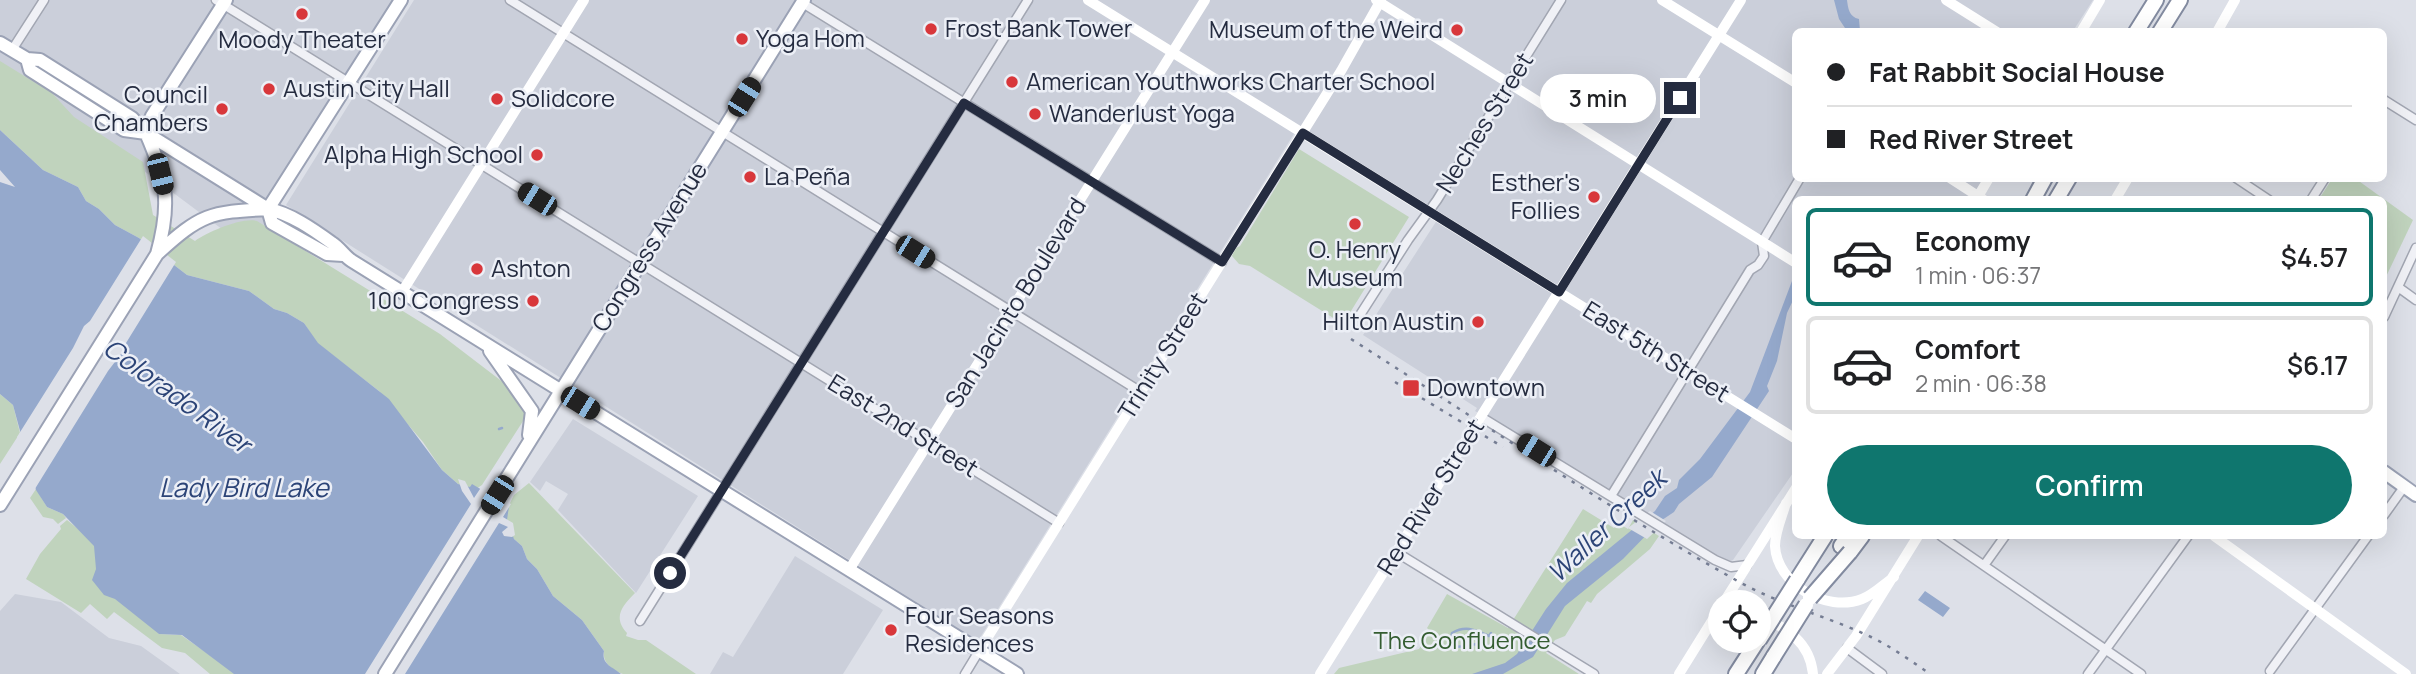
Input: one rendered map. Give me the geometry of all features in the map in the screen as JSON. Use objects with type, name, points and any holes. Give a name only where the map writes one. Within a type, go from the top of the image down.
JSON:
[{"type":"highway","points":[[2138,28],[2156,0]]},
{"type":"highway","points":[[2162,28],[2180,0]]},
{"type":"highway","points":[[1771,620],[1797,580],[1816,540]]},
{"type":"highway","points":[[1765,674],[1810,598],[1846,545]]},
{"type":"highway","points":[[1736,674],[1750,653]]},
{"type":"main road","points":[[268,209],[401,0]]},
{"type":"main road","points":[[402,292],[584,0]]},
{"type":"main road","name":"East 5th Street","points":[[1088,0],[1792,437]]},
{"type":"main road","name":"San Jacinto Boulevard","points":[[849,570],[1205,0]]},
{"type":"main road","points":[[1662,0],[1792,81]]},
{"type":"main road","name":"Red River Street","points":[[1320,674],[1741,0]]},
{"type":"main road","points":[[1946,0],[1991,28]]},
{"type":"main road","points":[[2083,28],[2100,0]]},
{"type":"main road","points":[[2219,28],[2235,0]]},
{"type":"main road","points":[[157,254],[167,205],[157,159],[146,133],[152,117],[222,1]]},
{"type":"main road","name":"Congress Avenue","points":[[385,674],[802,1]]},
{"type":"main road","points":[[1379,1],[1792,261]]},
{"type":"main road","name":"Trinity Street","points":[[979,651],[1303,133],[1379,1]]},
{"type":"main road","points":[[0,43],[27,59],[40,60],[132,118],[146,133],[268,209],[272,223],[327,254],[343,256],[1017,674]]},
{"type":"main road","points":[[1956,182],[1976,196]]},
{"type":"main road","points":[[0,505],[157,254],[183,230],[201,219],[220,213],[268,209]]},
{"type":"main road","points":[[486,344],[532,411],[532,426],[525,448]]},
{"type":"main road","points":[[2387,474],[2416,495]]},
{"type":"main road","points":[[1732,590],[1792,494]]},
{"type":"main road","points":[[1786,503],[1775,548],[1782,571],[1794,584],[1824,600],[1842,603],[1862,599],[1894,577]]},
{"type":"main road","points":[[1827,674],[1894,577],[1916,539]]},
{"type":"main road","points":[[2218,539],[2406,674]]},
{"type":"main road","points":[[1771,621],[1799,640],[1809,655],[1813,674]]},
{"type":"main road","points":[[1679,674],[1708,628]]},
{"type":"main road","points":[[1703,636],[1708,632]]},
{"type":"street","points":[[12,50],[44,0]]},
{"type":"street","points":[[510,0],[1141,392]]},
{"type":"street","points":[[640,621],[1028,0]]},
{"type":"street","name":"Neches Street","points":[[1360,315],[1561,0]]},
{"type":"street","name":"East 2nd Street","points":[[222,1],[349,83],[1059,523]]},
{"type":"street","points":[[802,1],[1222,262]]},
{"type":"street","points":[[2387,102],[2416,120]]},
{"type":"street","points":[[1611,496],[1750,270],[1758,265],[1764,256],[1762,242],[1798,182]]},
{"type":"street","points":[[2242,182],[2263,196]]},
{"type":"street","points":[[2387,311],[2416,248]]},
{"type":"street","points":[[2398,287],[2416,300]]},
{"type":"street","points":[[1481,417],[1681,540],[1731,567],[1748,565]]},
{"type":"street","points":[[2387,511],[2404,487]]},
{"type":"street","points":[[1946,539],[2141,674]]},
{"type":"street","points":[[1985,564],[2003,539]]},
{"type":"street","points":[[2088,674],[2186,539]]},
{"type":"street","points":[[2270,671],[2366,539]]},
{"type":"street","points":[[1396,552],[1594,674]]},
{"type":"street","points":[[1847,648],[1882,674]]},
{"type":"street","name":"Trinity Street","points":[[965,674],[979,651]]},
{"type":"shaded area","points":[[0,0],[404,0],[264,225],[242,244],[0,64]]},
{"type":"shaded area","points":[[414,0],[2093,0],[2075,28],[1792,28],[1792,182],[1981,182],[1972,196],[1792,196],[1792,474],[1729,562],[1703,550],[1475,411],[1477,408],[1363,335],[1441,214],[1297,129],[978,641],[286,205]]},
{"type":"shaded area","points":[[573,419],[698,496],[636,593],[558,510],[568,494],[546,481],[540,491],[530,482]]},
{"type":"shaded area","points":[[795,556],[883,610],[843,674],[710,674],[723,652],[733,657]]},
{"type":"shaded area","points":[[15,594],[61,602],[109,638],[141,646],[180,674],[0,674],[0,611]]},
{"type":"green space","points":[[0,61],[52,93],[74,117],[143,162],[153,215],[195,241],[234,223],[257,221],[440,334],[508,386],[525,407],[525,418],[482,485],[476,489],[458,484],[442,470],[423,442],[379,391],[317,343],[304,323],[274,309],[249,291],[187,275],[139,238],[115,225],[99,209],[86,201],[78,187],[43,170],[0,130]]},
{"type":"green space","points":[[1299,149],[1409,217],[1343,324],[1250,266],[1239,264],[1232,256]]},
{"type":"green space","points":[[2330,182],[2360,182],[2380,196],[2321,196]]},
{"type":"green space","points":[[2387,201],[2413,220],[2387,275]]},
{"type":"green space","points":[[0,394],[13,405],[20,433],[0,464]]},
{"type":"green space","points":[[529,483],[635,593],[623,607],[620,616],[626,636],[646,640],[696,674],[623,674],[609,666],[604,651],[582,620],[553,596],[502,519],[514,495]]},
{"type":"green space","points":[[36,489],[47,507],[66,518],[58,524],[53,519],[43,517],[30,498]]},
{"type":"green space","name":"The Confluence","points":[[1583,509],[1614,528],[1618,523],[1628,529],[1633,520],[1659,536],[1650,549],[1597,594],[1591,603],[1587,601],[1565,636],[1555,640],[1546,653],[1579,674],[1334,674],[1339,668],[1419,649],[1430,631],[1427,628],[1447,594],[1508,628]]},
{"type":"green space","points":[[67,520],[98,545],[159,634],[181,635],[237,674],[210,674],[185,653],[162,648],[114,612],[107,619],[90,604],[81,613],[26,579],[40,554]]},
{"type":"water","points":[[1834,0],[1847,0],[1851,14],[1859,19],[1860,28],[1845,28],[1839,19]]},
{"type":"water","name":"Lady Bird Lake","points":[[0,130],[43,170],[78,187],[86,201],[99,209],[115,225],[139,238],[187,275],[249,291],[274,309],[304,323],[318,343],[389,399],[442,470],[458,484],[470,487],[472,484],[509,506],[507,520],[514,539],[522,546],[527,559],[537,569],[553,596],[582,620],[604,651],[606,663],[621,674],[234,674],[182,635],[159,634],[115,599],[104,595],[92,580],[96,569],[94,546],[63,514],[47,507],[36,490],[13,405],[0,394],[0,182],[15,187],[0,170]]},
{"type":"water","points":[[1792,281],[1792,302],[1787,313],[1777,361],[1767,386],[1769,391],[1712,477],[1659,522],[1623,559],[1565,606],[1533,657],[1503,674],[1472,674],[1505,663],[1517,654],[1546,609],[1567,583],[1655,511],[1665,496],[1677,488],[1679,480],[1700,459],[1750,392]]},
{"type":"water","points":[[1925,591],[1950,608],[1943,617],[1918,600]]},
{"type":"pier","points":[[143,236],[176,262],[124,350],[108,371],[33,492],[17,437],[84,326],[90,321]]},
{"type":"pier","points":[[458,479],[465,481],[474,498],[482,486],[511,504],[503,517],[513,523],[515,535],[504,536],[502,532],[508,527],[499,523],[405,674],[365,674],[471,504]]},
{"type":"pier","points":[[1650,511],[1666,521],[1647,539],[1628,528]]},
{"type":"waterway","points":[[1488,646],[1450,646],[1452,633],[1466,629],[1489,636],[1491,633]]},
{"type":"railway","points":[[1351,339],[1685,551],[1750,588],[1871,637],[1930,674]]},
{"type":"railway","points":[[1395,382],[1503,447]]},
{"type":"place","name":"Moody Theater","points":[[302,14]]},
{"type":"place","name":"Frost Bank Tower","points":[[931,29]]},
{"type":"place","name":"Museum of the Weird","points":[[1457,30]]},
{"type":"place","name":"Yoga Hom","points":[[742,39]]},
{"type":"place","name":"American Youthworks Charter School","points":[[1012,82]]},
{"type":"place","name":"Austin City Hall","points":[[269,89]]},
{"type":"place","name":"Solidcore","points":[[497,99]]},
{"type":"place","name":"Council Chambers","points":[[222,109]]},
{"type":"place","name":"Wanderlust Yoga","points":[[1035,114]]},
{"type":"place","name":"Alpha High School","points":[[537,155]]},
{"type":"place","name":"La Peña","points":[[750,177]]},
{"type":"place","name":"Esther's Follies","points":[[1594,197]]},
{"type":"place","name":"O. Henry Museum","points":[[1355,224]]},
{"type":"place","name":"Ashton","points":[[477,269]]},
{"type":"place","name":"100 Congress","points":[[533,301]]},
{"type":"place","name":"Hilton Austin","points":[[1478,322]]},
{"type":"place","name":"Downtown","points":[[1411,388]]},
{"type":"place","name":"Four Seasons Residences","points":[[891,630]]},
{"type":"route","points":[[670,573],[964,103],[1222,262],[1303,133],[1559,292],[1680,98]]},
{"type":"water label","name":"Colorado River","points":[[177,396]]},
{"type":"water label","name":"Waller Creek","points":[[1607,526]]}]
